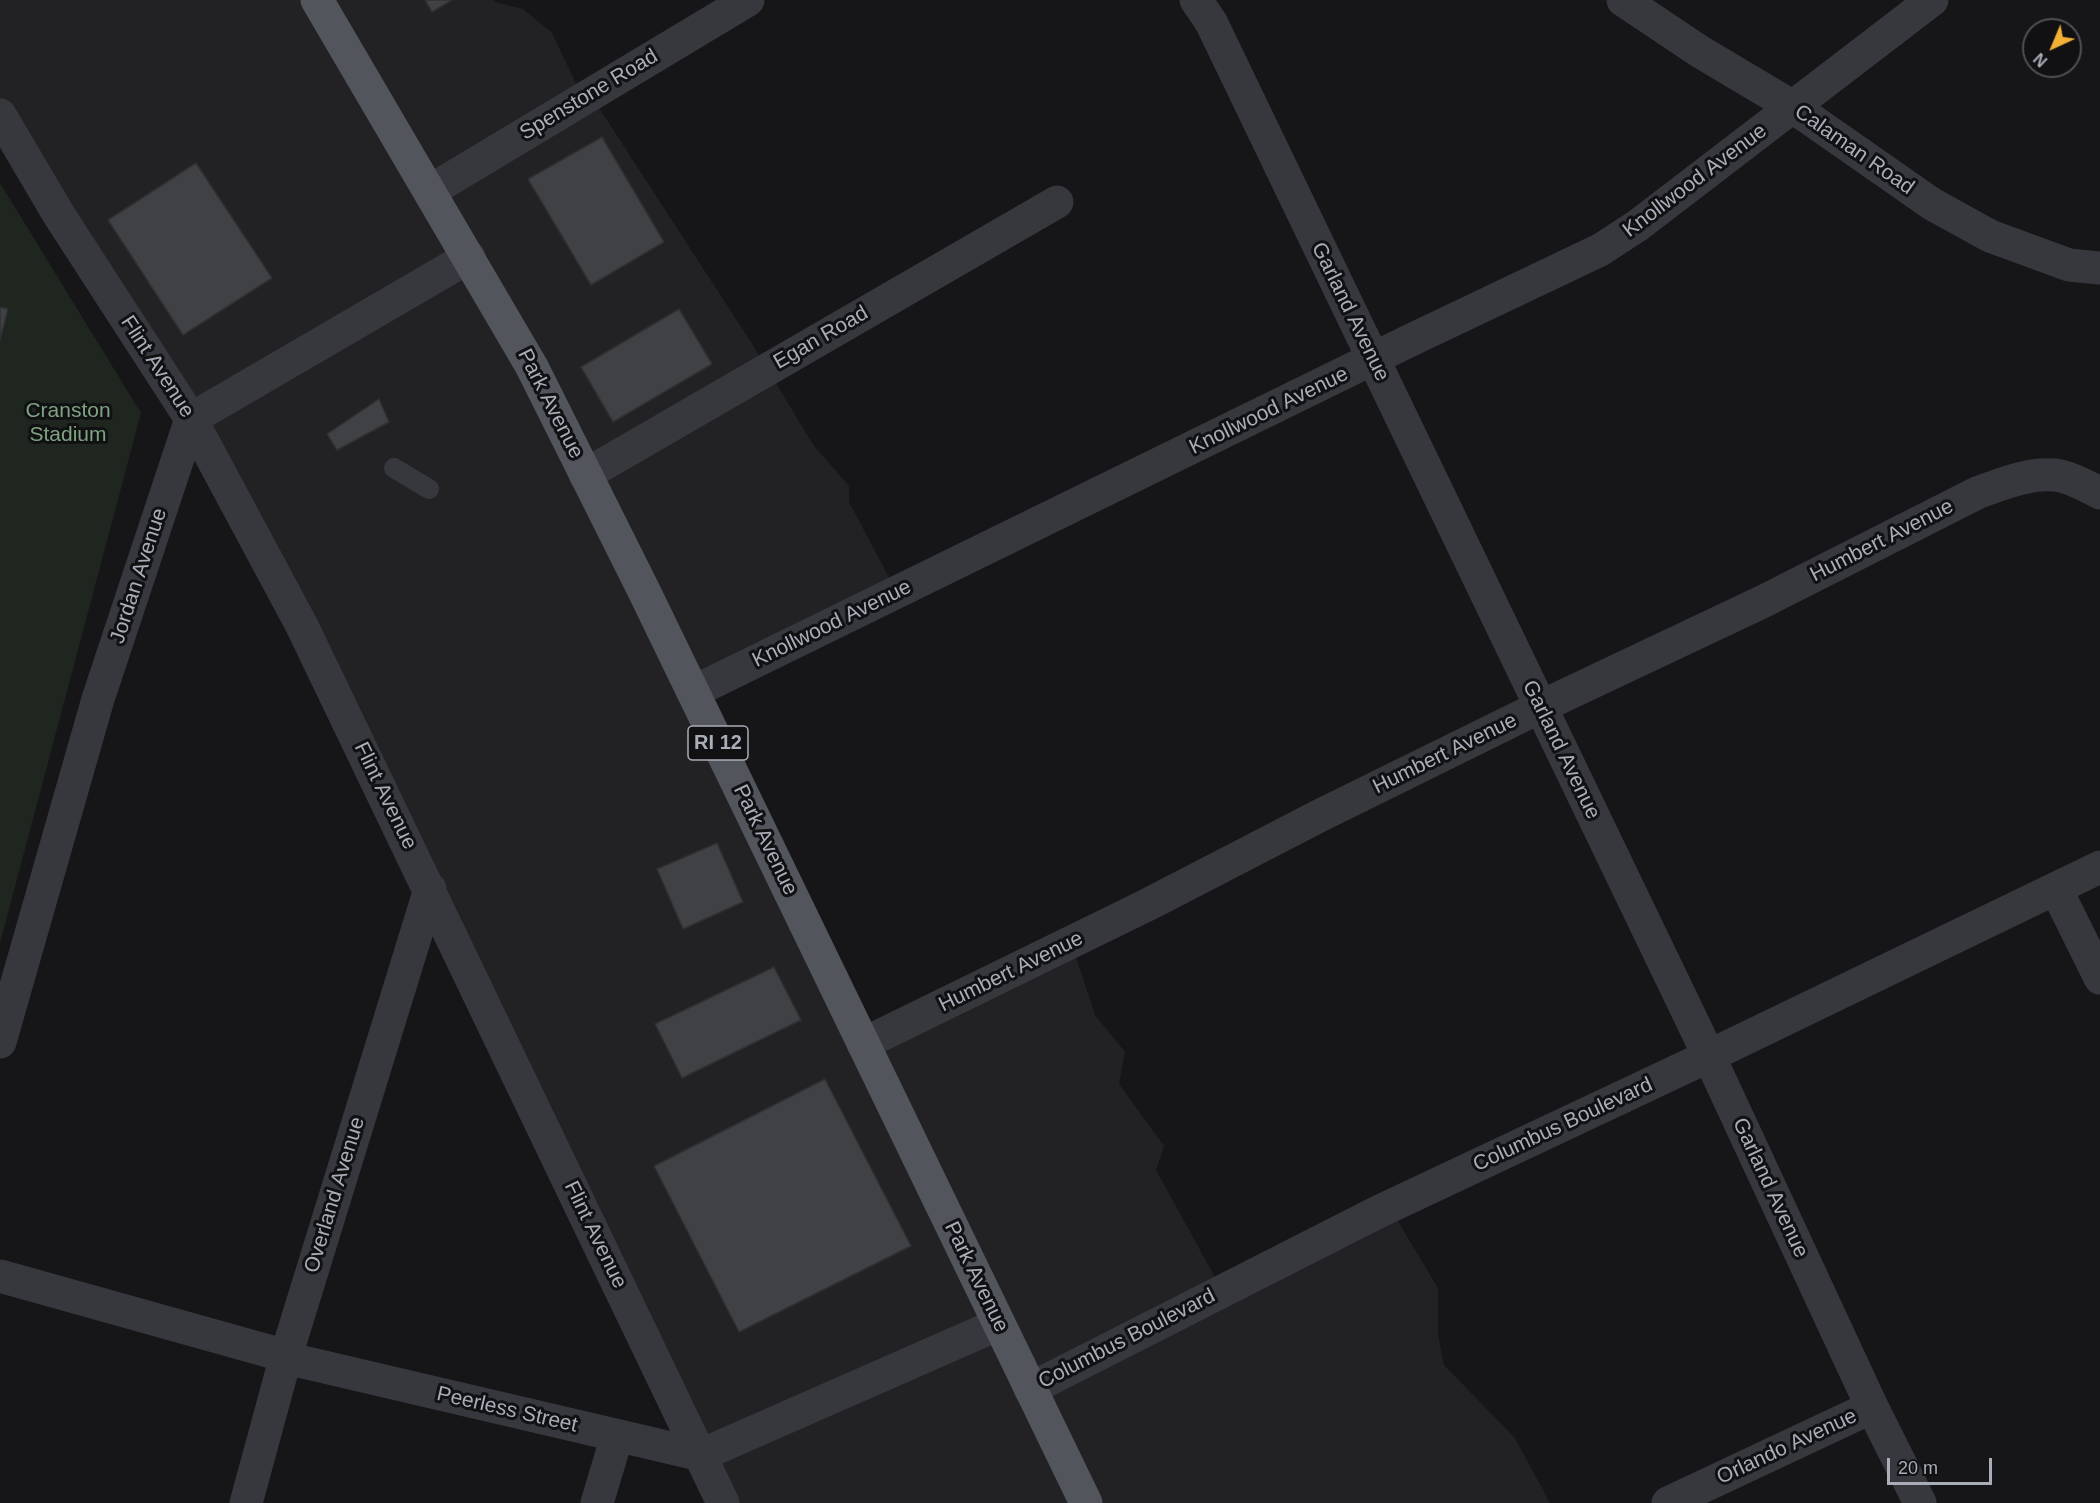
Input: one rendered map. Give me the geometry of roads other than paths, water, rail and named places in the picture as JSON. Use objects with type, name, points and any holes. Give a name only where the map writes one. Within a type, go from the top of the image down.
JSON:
[{"type":"main road","name":"Park Avenue","points":[[317,0],[532,367],[693,692],[1086,1503]]},
{"type":"street","name":"Spenstone Road","points":[[430,191],[748,0]]},
{"type":"street","name":"Garland Avenue","points":[[1196,0],[1211,22],[1709,1056],[1872,1407],[1920,1503]]},
{"type":"street","name":"Calaman Road","points":[[1623,0],[1699,51],[1793,107],[1932,204],[1990,236],[2069,265],[2100,268]]},
{"type":"street","name":"Knollwood Avenue","points":[[693,692],[1600,250],[1637,226],[1925,3]]},
{"type":"street","name":"Flint Avenue","points":[[0,115],[59,215],[191,419],[302,626],[723,1503]]},
{"type":"street","name":"Egan Road","points":[[585,475],[1057,202]]},
{"type":"street","points":[[191,419],[469,257]]},
{"type":"street","name":"Jordan Avenue","points":[[0,1042],[98,699],[191,419]]},
{"type":"street","name":"Humbert Avenue","points":[[863,1044],[1149,904],[1318,816],[1540,707],[1762,602],[1979,492],[2015,479],[2048,474],[2064,477],[2100,493]]},
{"type":"street","name":"Columbus Boulevard","points":[[1030,1389],[1378,1212],[1709,1056],[2100,867]]},
{"type":"street","name":"Overland Avenue","points":[[246,1503],[286,1356],[430,889]]},
{"type":"street","points":[[2056,889],[2100,978]]},
{"type":"street","name":"Peerless Street","points":[[0,1276],[303,1362],[701,1455]]},
{"type":"street","points":[[701,1455],[999,1324]]},
{"type":"street","name":"Orlando Avenue","points":[[1668,1503],[1872,1407]]},
{"type":"street","points":[[597,1503],[617,1436]]},
{"type":"lane","points":[[394,468],[429,489]]},
{"type":"park label","name":"Cranston Stadium","points":[[68,423]]}]
